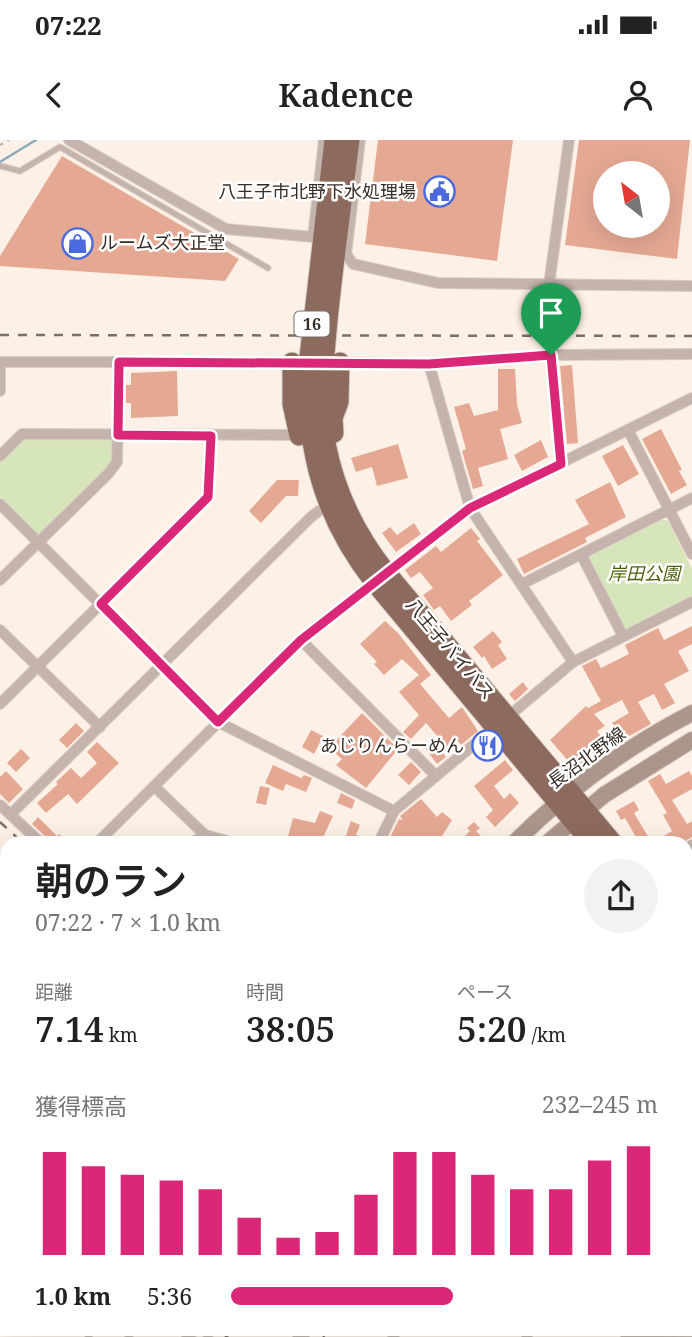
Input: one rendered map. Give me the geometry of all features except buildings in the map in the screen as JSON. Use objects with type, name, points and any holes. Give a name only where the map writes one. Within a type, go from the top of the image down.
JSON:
[{"type":"highway","name":"八王子バイパス","points":[[334,140],[307,374],[309,426],[318,476],[328,506],[357,559],[380,577],[579,815],[604,836]]},
{"type":"highway","name":"八王子バイパス","points":[[350,140],[329,307],[323,375],[323,423],[333,471],[343,500],[380,577]]},
{"type":"highway","points":[[294,362],[292,404],[309,481],[319,511],[330,532],[360,573],[380,577],[384,554],[351,495],[335,440],[333,418],[339,402],[338,362]]},
{"type":"highway","name":"八王子バイパス","points":[[579,815],[588,836]]},
{"type":"main road","name":"長沼北野線","points":[[522,836],[564,797],[604,767],[692,713]]},
{"type":"main road","points":[[555,836],[620,785],[692,740]]},
{"type":"main road","points":[[604,767],[603,775],[609,783],[620,785]]},
{"type":"street","points":[[69,140],[226,229],[313,237],[324,140]]},
{"type":"street","points":[[360,140],[346,254],[353,264],[438,284],[692,286]]},
{"type":"street","points":[[549,285],[569,140]]},
{"type":"street","points":[[0,391],[0,362],[429,364],[551,355],[692,354]]},
{"type":"street","points":[[551,355],[561,464]]},
{"type":"street","points":[[0,580],[117,462],[119,362]]},
{"type":"street","points":[[429,364],[470,508],[573,662]]},
{"type":"street","points":[[104,836],[301,640],[470,508],[692,398]]},
{"type":"street","points":[[628,430],[692,554]]},
{"type":"street","points":[[0,456],[22,434],[299,435]]},
{"type":"street","points":[[0,704],[208,497],[211,436]]},
{"type":"street","points":[[522,584],[692,498]]},
{"type":"street","points":[[0,504],[39,540],[218,722],[394,811]]},
{"type":"street","points":[[11,814],[319,511]]},
{"type":"street","points":[[582,554],[623,636]]},
{"type":"street","points":[[382,836],[394,811],[573,662],[692,602]]},
{"type":"street","points":[[0,630],[100,727]]},
{"type":"street","points":[[301,640],[436,776]]},
{"type":"street","points":[[155,787],[209,836]]},
{"type":"street","points":[[0,805],[34,836]]},
{"type":"street","points":[[298,1337],[304,1337]]},
{"type":"lane","points":[[0,166],[20,171],[60,147],[268,268]]},
{"type":"path","points":[[0,145],[9,140]]},
{"type":"green space","points":[[22,438],[111,438],[114,441],[116,461],[41,534],[37,534],[0,497],[0,461]]},
{"type":"green space","name":"岸田公園","points":[[659,520],[669,522],[692,569],[692,597],[625,630],[588,560],[588,555]]},
{"type":"waterway","points":[[0,162],[36,140]]},
{"type":"railway","points":[[0,335],[692,336]]},
{"type":"railway","points":[[0,822],[15,836]]},
{"type":"place","name":"八王子市北野下水処理場","points":[[439,192]]},
{"type":"place","name":"ルームズ大正堂","points":[[77,243]]},
{"type":"place","name":"あじりんらーめん","points":[[487,746]]},
{"type":"route","points":[[551,355],[561,464],[470,508],[301,640],[218,722],[101,604],[208,497],[211,436],[118,435],[119,362],[429,364],[551,355]]}]
